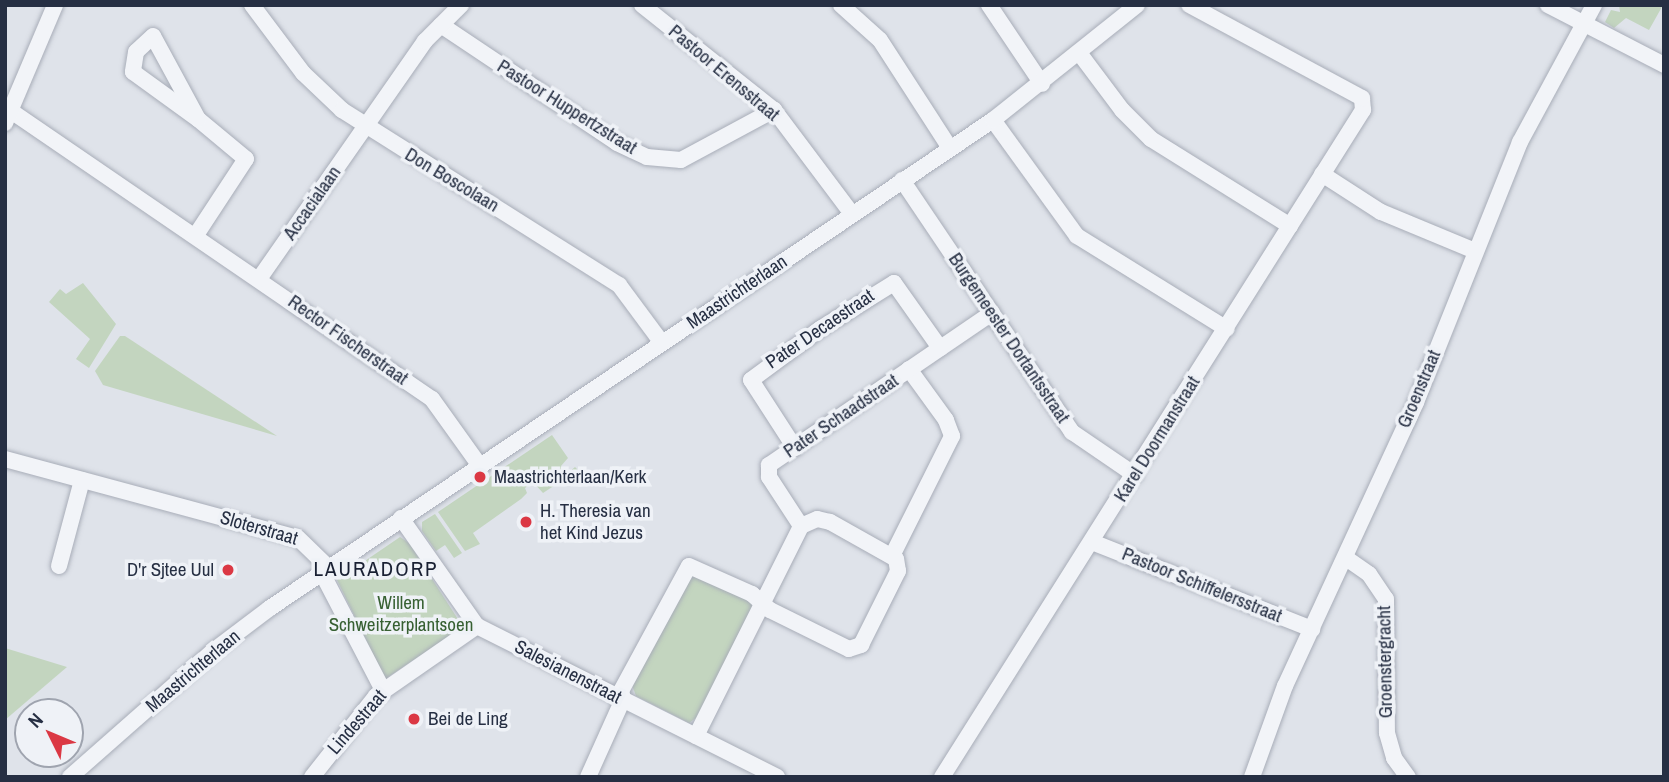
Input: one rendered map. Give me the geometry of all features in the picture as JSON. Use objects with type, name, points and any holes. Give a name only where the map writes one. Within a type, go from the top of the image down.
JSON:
[{"type":"street","points":[[8,117],[55,5]]},
{"type":"street","name":"Don Boscolaan","points":[[252,5],[303,73],[366,128],[620,285],[662,343]]},
{"type":"street","name":"Accacialaan","points":[[259,279],[441,25],[461,5]]},
{"type":"street","name":"Pastoor Erensstraat","points":[[642,5],[774,110],[852,214]]},
{"type":"street","points":[[841,5],[880,40],[950,148]]},
{"type":"street","points":[[989,5],[1042,84]]},
{"type":"street","name":"Maastrichterlaan","points":[[70,777],[213,651],[401,518],[993,120],[1080,54],[1137,5]]},
{"type":"street","name":"Karel Doormanstraat","points":[[942,777],[1227,330],[1363,110],[1362,98],[1189,5]]},
{"type":"street","points":[[1549,5],[1664,65]]},
{"type":"street","name":"Groenstraat","points":[[1252,777],[1278,704],[1416,402],[1531,117],[1581,23],[1594,5]]},
{"type":"street","name":"Pastoor Huppertzstraat","points":[[441,25],[617,143],[647,157],[681,160],[774,110]]},
{"type":"street","points":[[195,235],[246,159],[198,119],[133,72],[135,52],[153,36],[198,119]]},
{"type":"street","points":[[1080,54],[1122,110],[1151,139],[1290,226]]},
{"type":"street","name":"Rector Fischerstraat","points":[[8,117],[195,235],[432,399],[480,466]]},
{"type":"street","points":[[993,120],[1082,240],[1227,330]]},
{"type":"street","points":[[1322,174],[1381,212],[1475,251]]},
{"type":"street","name":"Burgemeester Dortantsstraat","points":[[902,180],[1072,432],[1135,475]]},
{"type":"street","name":"Pater Decaestraat","points":[[795,448],[751,380],[809,336],[894,283],[940,348]]},
{"type":"street","name":"Pater Schaadstraat","points":[[802,526],[768,473],[772,463],[992,313]]},
{"type":"street","points":[[892,554],[952,436],[946,420],[909,369]]},
{"type":"street","name":"Sloterstraat","points":[[5,459],[298,538],[326,570],[383,690]]},
{"type":"street","points":[[59,566],[82,480]]},
{"type":"street","name":"Salesianenstraat","points":[[401,518],[477,626],[777,777]]},
{"type":"street","points":[[588,777],[623,699],[621,691],[685,568],[698,567],[763,603],[856,649],[898,571],[892,554],[825,520],[802,526],[763,603],[696,736]]},
{"type":"street","name":"Pastoor Schiffelersstraat","points":[[1092,541],[1312,629]]},
{"type":"street","name":"Groenstergracht","points":[[1346,558],[1369,574],[1386,600],[1387,733],[1394,758],[1408,777]]},
{"type":"street","name":"Lindestraat","points":[[312,777],[383,690],[477,626]]},
{"type":"green space","points":[[1619,5],[1663,5],[1649,30],[1626,18],[1614,28],[1605,22],[1611,10],[1620,12]]},
{"type":"green space","points":[[83,283],[116,324],[89,368],[76,359],[90,339],[49,302],[60,289],[66,294]]},
{"type":"green space","points":[[120,336],[125,336],[277,436],[103,385],[95,371]]},
{"type":"green space","points":[[552,435],[568,458],[561,466],[567,474],[575,467],[578,470],[543,493],[533,482],[525,488],[527,493],[521,499],[473,533],[480,544],[465,551],[438,512]]},
{"type":"green space","points":[[435,514],[462,553],[454,558],[445,545],[436,551],[422,531],[422,522]]},
{"type":"green space","name":"Willem Schweitzerplantsoen","points":[[400,537],[409,543],[463,627],[385,679],[337,580]]},
{"type":"green space","points":[[692,574],[752,602],[753,607],[696,718],[689,723],[636,696],[632,685]]},
{"type":"green space","points":[[5,648],[67,667],[31,698],[14,698],[14,712],[5,720]]},
{"type":"place","name":"Maastrichterlaan/Kerk","points":[[480,477]]},
{"type":"place","name":"H. Theresia van het Kind Jezus","points":[[526,522]]},
{"type":"place","name":"D'r Sjtee Uul","points":[[228,570]]},
{"type":"place","name":"Bei de Ling","points":[[414,719]]},
{"type":"district","name":"LAURADORP","points":[[376,569]]}]
